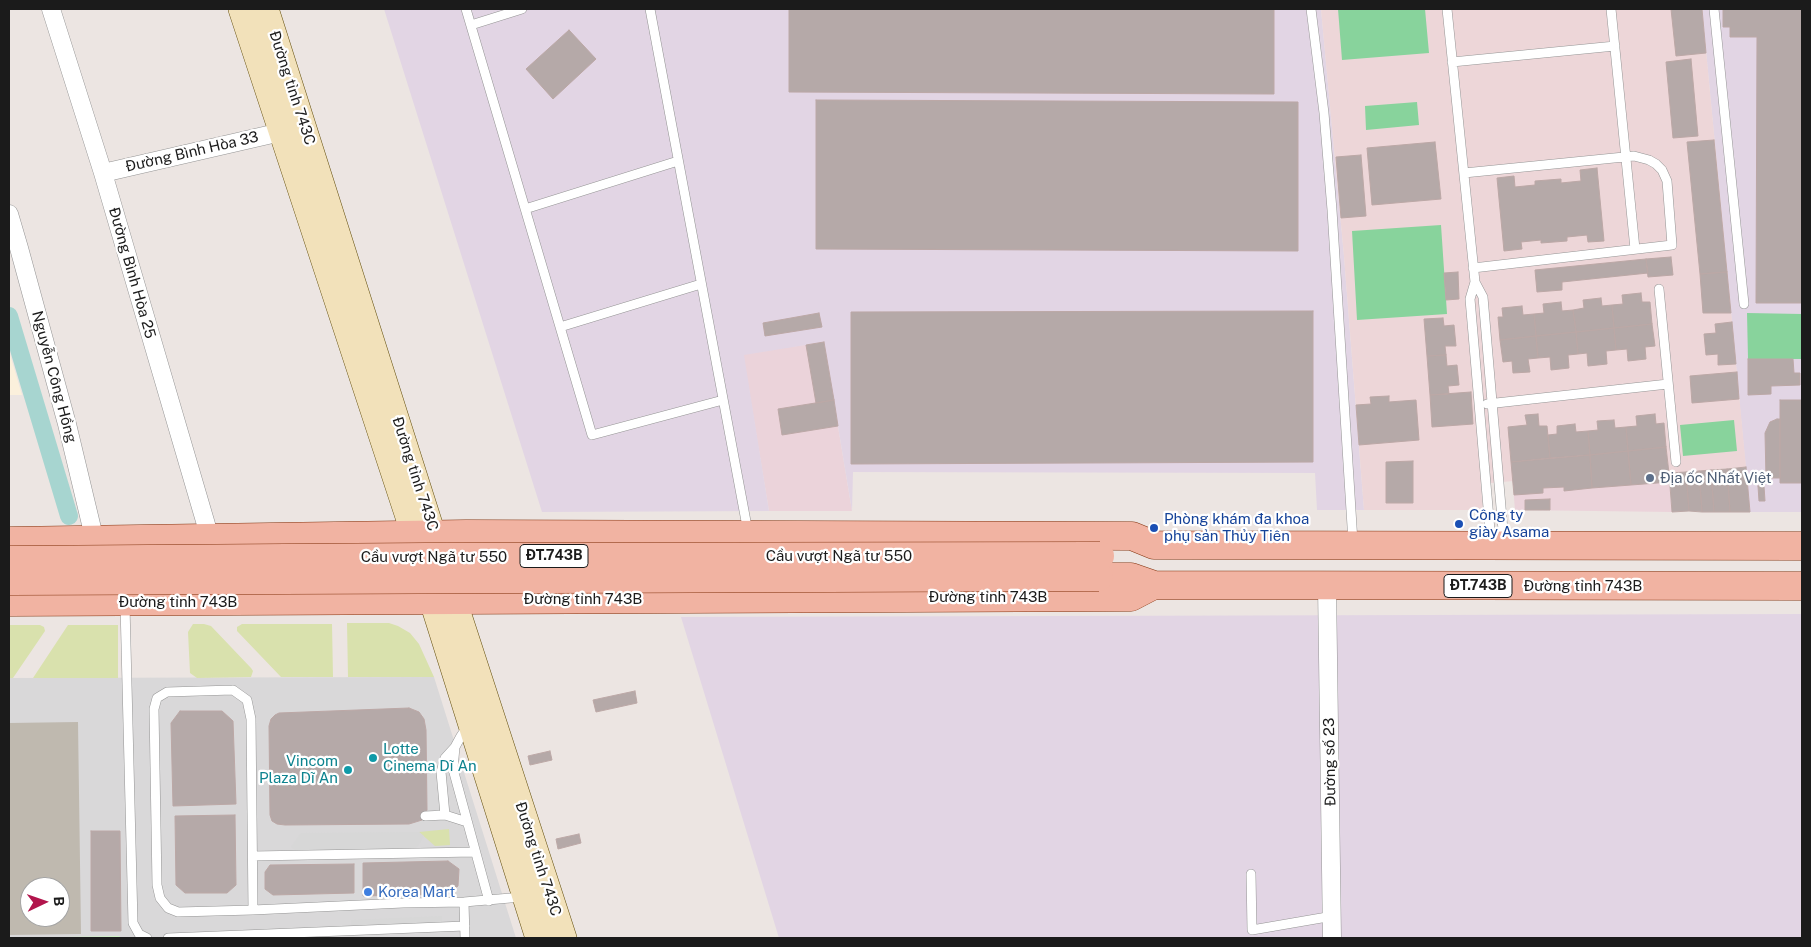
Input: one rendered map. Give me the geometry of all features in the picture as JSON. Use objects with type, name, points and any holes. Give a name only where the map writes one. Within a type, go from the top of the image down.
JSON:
[{"type":"main road","name":"Đường tỉnh 743C","points":[[241,9],[293,144],[424,535],[443,601],[536,894],[538,938]]},
{"type":"main road","name":"Đường tỉnh 743C","points":[[266,9],[293,144]]},
{"type":"main road","name":"ĐT.743B","points":[[9,541],[424,535],[1132,536],[1154,545],[1802,546]]},
{"type":"main road","name":"ĐT.743B","points":[[1099,566],[1133,555],[1154,545]]},
{"type":"main road","name":"Cầu vượt Ngã tư 550","points":[[9,560],[454,557],[1099,566]]},
{"type":"main road","name":"Đường tỉnh 743B","points":[[1099,566],[1154,585],[1802,586]]},
{"type":"main road","name":"Cầu vượt Ngã tư 550","points":[[9,581],[1099,566]]},
{"type":"main road","name":"Đường tỉnh 743B","points":[[9,602],[1131,597],[1154,585]]},
{"type":"main road","name":"Đường tỉnh 743C","points":[[443,601],[470,723],[536,894],[564,938]]},
{"type":"street","name":"Đường Bình Hòa 25","points":[[51,9],[103,173],[210,538]]},
{"type":"street","name":"Đường Bình Hòa 33","points":[[103,173],[293,144]]},
{"type":"street","name":"Nguyễn Công Hồng","points":[[9,214],[20,248],[67,424],[95,541]]},
{"type":"street","name":"Đường số 23","points":[[1327,586],[1332,938]]},
{"type":"lane","points":[[466,9],[592,435],[723,400]]},
{"type":"lane","points":[[471,25],[522,9]]},
{"type":"lane","points":[[650,9],[749,536]]},
{"type":"lane","points":[[1311,9],[1324,113],[1332,210],[1353,544]]},
{"type":"lane","points":[[1447,9],[1473,268],[1475,282],[1483,298],[1492,403],[1498,546]]},
{"type":"lane","points":[[1611,9],[1635,249]]},
{"type":"lane","points":[[1714,9],[1744,304]]},
{"type":"lane","points":[[1452,62],[1615,46]]},
{"type":"lane","points":[[1464,173],[1634,156],[1649,160],[1662,170],[1667,182],[1672,245],[1473,268]]},
{"type":"lane","points":[[525,208],[678,161]]},
{"type":"lane","points":[[1475,282],[1470,299],[1479,405],[1498,546]]},
{"type":"lane","points":[[560,328],[702,284]]},
{"type":"lane","points":[[1659,289],[1676,462]]},
{"type":"lane","points":[[1479,405],[1668,384]]},
{"type":"lane","points":[[125,602],[133,923],[139,934],[147,938]]},
{"type":"lane","points":[[253,910],[250,718],[247,700],[233,690],[167,692],[157,698],[154,709],[157,885],[160,898],[168,908],[178,912],[253,910],[403,903],[464,902],[489,901],[536,894]]},
{"type":"lane","points":[[470,723],[460,736],[456,747],[453,769],[489,901]]},
{"type":"lane","points":[[445,815],[441,772],[445,758],[456,747]]},
{"type":"lane","points":[[424,816],[445,815],[467,822]]},
{"type":"lane","points":[[253,856],[475,852]]},
{"type":"lane","points":[[1251,874],[1252,930],[1333,916]]},
{"type":"lane","points":[[464,902],[465,938]]},
{"type":"lane","points":[[168,938],[350,935],[464,926]]},
{"type":"shaded area","points":[[384,9],[1321,9],[1344,256],[1364,510],[1317,510],[1315,473],[853,472],[852,511],[824,342],[744,355],[769,511],[542,512]]},
{"type":"shaded area","points":[[1321,9],[1702,9],[1746,467],[1669,473],[1666,447],[1512,462],[1513,481],[1481,484],[1483,510],[1364,510],[1344,256]]},
{"type":"shaded area","points":[[1702,9],[1802,9],[1802,512],[1750,512]]},
{"type":"shaded area","points":[[824,342],[852,511],[769,511],[743,354]]},
{"type":"shaded area","points":[[9,351],[22,395],[9,395]]},
{"type":"shaded area","points":[[1666,447],[1672,512],[1515,510],[1511,462]]},
{"type":"shaded area","points":[[1802,614],[1802,938],[779,938],[681,617]]},
{"type":"shaded area","points":[[434,677],[516,938],[9,938],[9,678]]},
{"type":"shaded area","points":[[78,722],[81,934],[9,935],[9,723]]},
{"type":"shaded area","points":[[419,832],[424,836],[415,850],[297,851],[291,847],[301,833]]},
{"type":"shaded area","points":[[442,916],[442,924],[351,928],[351,920]]},
{"type":"green space","points":[[1338,9],[1425,9],[1429,53],[1342,60]]},
{"type":"green space","points":[[1417,102],[1419,125],[1366,130],[1365,106]]},
{"type":"green space","points":[[1441,225],[1447,314],[1357,320],[1352,231]]},
{"type":"green space","points":[[1747,313],[1802,314],[1802,359],[1748,359]]},
{"type":"green space","points":[[1734,420],[1737,451],[1683,456],[1680,425]]},
{"type":"green space","points":[[347,623],[389,623],[410,633],[419,644],[434,677],[348,677]]},
{"type":"green space","points":[[193,624],[211,626],[251,668],[253,671],[251,677],[197,678],[190,673],[188,632]]},
{"type":"green space","points":[[242,624],[332,624],[333,677],[281,677],[237,631],[237,627]]},
{"type":"green space","points":[[9,625],[40,625],[44,627],[45,631],[13,678],[9,678]]},
{"type":"green space","points":[[68,625],[118,625],[118,678],[33,678]]},
{"type":"green space","points":[[449,829],[450,845],[435,846],[419,832]]},
{"type":"green space","points":[[119,936],[121,938],[9,938]]},
{"type":"building","points":[[789,9],[1274,9],[1274,94],[789,92]]},
{"type":"building","points":[[1671,9],[1702,9],[1706,53],[1676,56]]},
{"type":"building","points":[[1723,9],[1802,9],[1802,303],[1756,303],[1757,37],[1730,37],[1730,27],[1723,27]]},
{"type":"building","points":[[569,30],[596,59],[553,99],[526,69]]},
{"type":"building","points":[[1691,59],[1698,136],[1673,138],[1666,62]]},
{"type":"building","points":[[816,100],[1298,102],[1298,251],[816,249]]},
{"type":"building","points":[[1714,140],[1727,272],[1700,274],[1687,142]]},
{"type":"building","points":[[1435,142],[1441,199],[1372,205],[1367,148]]},
{"type":"building","points":[[1361,155],[1366,216],[1341,218],[1336,157]]},
{"type":"building","points":[[1597,168],[1604,241],[1588,242],[1587,235],[1567,237],[1567,241],[1541,243],[1541,240],[1521,242],[1522,249],[1504,251],[1497,178],[1514,176],[1515,187],[1535,185],[1535,181],[1561,179],[1561,183],[1581,181],[1580,170]]},
{"type":"building","points":[[1671,257],[1673,275],[1648,277],[1646,259]]},
{"type":"building","points":[[1646,259],[1648,273],[1562,282],[1562,290],[1537,292],[1535,270]]},
{"type":"building","points":[[1458,272],[1459,299],[1446,300],[1444,273]]},
{"type":"building","points":[[1727,272],[1731,313],[1703,313],[1700,274]]},
{"type":"building","points":[[1641,293],[1642,302],[1650,302],[1652,324],[1614,328],[1612,305],[1623,304],[1622,295]]},
{"type":"building","points":[[1601,298],[1602,306],[1612,305],[1614,328],[1576,332],[1573,310],[1584,308],[1583,300]]},
{"type":"building","points":[[1561,302],[1562,311],[1573,310],[1576,332],[1536,336],[1534,314],[1544,313],[1543,304]]},
{"type":"building","points":[[1522,306],[1523,315],[1534,314],[1536,336],[1500,340],[1498,317],[1503,317],[1502,308]]},
{"type":"building","points":[[1313,311],[1313,462],[851,464],[851,312]]},
{"type":"building","points":[[819,313],[822,327],[765,336],[763,323]]},
{"type":"building","points":[[1443,318],[1444,326],[1454,325],[1456,346],[1445,346],[1446,355],[1427,356],[1424,319]]},
{"type":"building","points":[[1732,322],[1736,364],[1718,365],[1718,354],[1706,355],[1704,334],[1716,333],[1715,324]]},
{"type":"building","points":[[1652,324],[1655,346],[1645,347],[1646,359],[1628,361],[1627,349],[1616,350],[1614,328]]},
{"type":"building","points":[[1614,328],[1616,350],[1606,351],[1607,364],[1588,366],[1587,353],[1578,354],[1576,332]]},
{"type":"building","points":[[1576,332],[1578,354],[1568,355],[1569,368],[1551,370],[1550,357],[1538,358],[1536,336]]},
{"type":"building","points":[[1536,336],[1538,358],[1528,359],[1530,372],[1513,373],[1512,361],[1503,362],[1500,340]]},
{"type":"building","points":[[824,342],[834,400],[816,403],[806,345]]},
{"type":"building","points":[[1446,355],[1447,366],[1457,365],[1459,385],[1448,386],[1449,394],[1430,395],[1427,356]]},
{"type":"building","points":[[1748,359],[1793,359],[1794,373],[1800,373],[1800,385],[1771,386],[1771,394],[1748,395]]},
{"type":"building","points":[[1737,372],[1739,399],[1692,403],[1690,376]]},
{"type":"building","points":[[1471,392],[1473,424],[1432,427],[1430,395]]},
{"type":"building","points":[[1389,396],[1389,402],[1416,400],[1419,440],[1359,445],[1356,405],[1371,404],[1370,397]]},
{"type":"building","points":[[834,400],[838,426],[782,435],[778,409]]},
{"type":"building","points":[[1780,400],[1802,400],[1802,483],[1780,483]]},
{"type":"building","points":[[1538,414],[1539,426],[1547,426],[1550,458],[1511,462],[1508,427],[1527,425],[1525,415]]},
{"type":"building","points":[[1655,414],[1656,424],[1664,423],[1666,447],[1628,451],[1626,427],[1637,426],[1636,416]]},
{"type":"building","points":[[1780,419],[1780,478],[1766,478],[1765,433],[1770,422]]},
{"type":"building","points":[[1614,420],[1615,428],[1626,427],[1628,451],[1590,455],[1588,431],[1598,430],[1597,421]]},
{"type":"building","points":[[1575,424],[1576,432],[1588,431],[1590,455],[1550,458],[1548,435],[1557,434],[1557,426]]},
{"type":"building","points":[[1666,447],[1670,482],[1631,485],[1628,451]]},
{"type":"building","points":[[1628,451],[1631,485],[1592,488],[1590,455]]},
{"type":"building","points":[[1590,455],[1592,488],[1564,491],[1564,487],[1543,488],[1543,493],[1514,495],[1511,462]]},
{"type":"building","points":[[1413,461],[1413,503],[1386,503],[1386,462]]},
{"type":"building","points":[[1746,467],[1750,512],[1730,512],[1727,469]]},
{"type":"building","points":[[1727,469],[1730,512],[1714,512],[1711,470]]},
{"type":"building","points":[[1711,470],[1714,512],[1702,512],[1699,471]]},
{"type":"building","points":[[1699,471],[1702,512],[1689,511],[1686,472]]},
{"type":"building","points":[[1686,472],[1689,511],[1672,512],[1669,473]]},
{"type":"building","points":[[1758,486],[1764,486],[1765,501],[1759,501]]},
{"type":"building","points":[[1550,499],[1550,510],[1525,510],[1525,500]]},
{"type":"building","points":[[635,691],[637,703],[596,712],[593,700]]},
{"type":"building","name":"Vincom Plaza Dĩ An","points":[[409,708],[419,712],[424,719],[426,730],[427,810],[422,820],[409,824],[285,825],[272,821],[270,815],[269,726],[271,719],[275,715],[279,713]]},
{"type":"building","points":[[180,711],[222,711],[233,721],[236,804],[173,806],[171,723]]},
{"type":"building","points":[[550,751],[552,760],[530,765],[528,756]]},
{"type":"building","points":[[235,815],[236,885],[227,893],[185,893],[176,885],[175,816]]},
{"type":"building","points":[[91,831],[120,831],[121,931],[91,931]]},
{"type":"building","points":[[579,834],[581,843],[558,849],[556,839]]},
{"type":"building","points":[[448,861],[459,869],[458,886],[450,894],[363,896],[363,863]]},
{"type":"building","points":[[354,864],[354,893],[273,895],[265,889],[265,872],[270,865]]},
{"type":"waterway","points":[[9,316],[69,516]]},
{"type":"place","name":"Địa ốc Nhất Việt","points":[[1650,478]]},
{"type":"place","name":"Công ty giày Asama","points":[[1459,524]]},
{"type":"place","name":"Phòng khám đa khoa phụ sản Thủy Tiên","points":[[1154,528]]},
{"type":"place","name":"Lotte Cinema Dĩ An","points":[[373,758]]},
{"type":"place","name":"Vincom Plaza Dĩ An","points":[[348,770]]},
{"type":"place","name":"Korea Mart","points":[[368,892]]}]
